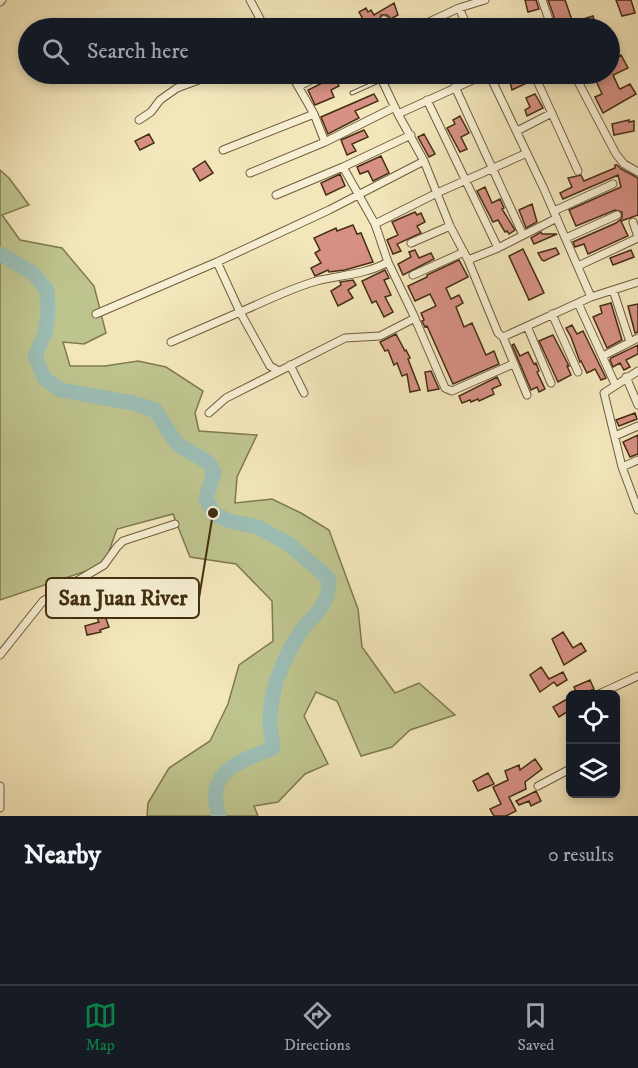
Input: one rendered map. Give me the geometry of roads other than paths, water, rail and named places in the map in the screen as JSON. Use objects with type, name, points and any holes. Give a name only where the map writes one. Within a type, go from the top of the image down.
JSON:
[{"type":"street","points":[[250,0],[260,18]]},
{"type":"street","points":[[438,18],[485,0]]},
{"type":"street","points":[[542,0],[548,18]]},
{"type":"street","points":[[459,8],[464,18]]},
{"type":"street","points":[[139,120],[151,112],[160,100],[177,88],[188,84]]},
{"type":"street","points":[[303,84],[299,86],[314,114],[325,142]]},
{"type":"street","points":[[384,84],[424,161],[450,226],[468,260],[527,395]]},
{"type":"street","points":[[250,173],[463,84]]},
{"type":"street","points":[[493,84],[554,211],[591,297]]},
{"type":"street","points":[[539,84],[578,171]]},
{"type":"street","points":[[578,84],[616,154],[624,164],[638,172]]},
{"type":"street","points":[[455,87],[523,235]]},
{"type":"street","points":[[427,100],[498,248]]},
{"type":"street","points":[[517,131],[552,113]]},
{"type":"street","points":[[223,150],[314,114]]},
{"type":"street","points":[[276,195],[411,135]]},
{"type":"street","points":[[375,224],[437,193],[527,153]]},
{"type":"street","points":[[96,314],[217,262],[358,196],[424,161]]},
{"type":"street","points":[[343,167],[375,224],[388,262],[445,388],[452,391],[513,364]]},
{"type":"street","points":[[554,211],[614,184]]},
{"type":"street","points":[[566,238],[617,215]]},
{"type":"street","points":[[468,260],[557,219]]},
{"type":"street","points":[[578,266],[638,238],[633,222]]},
{"type":"street","points":[[411,243],[450,226]]},
{"type":"street","points":[[413,275],[464,252]]},
{"type":"street","points":[[217,262],[240,312],[270,366],[279,371]]},
{"type":"street","points":[[171,342],[321,280],[366,272],[388,262]]},
{"type":"street","points":[[503,338],[591,297],[638,282]]},
{"type":"street","points":[[613,290],[630,342]]},
{"type":"street","points":[[578,303],[615,384]]},
{"type":"street","points":[[552,314],[578,372]]},
{"type":"street","points":[[208,413],[226,398],[345,338],[380,336],[415,318]]},
{"type":"street","points":[[527,326],[551,383]]},
{"type":"street","points":[[603,356],[638,338]]},
{"type":"street","points":[[290,365],[304,393]]},
{"type":"street","points":[[638,371],[604,393],[622,467],[636,496],[638,510]]},
{"type":"street","points":[[626,377],[638,405]]},
{"type":"street","points":[[615,436],[638,426]]},
{"type":"street","points":[[622,467],[638,460]]},
{"type":"street","points":[[0,655],[43,601],[104,565],[123,541],[175,524]]},
{"type":"street","points":[[608,690],[638,676]]},
{"type":"street","points":[[538,786],[566,771]]},
{"type":"street","points":[[0,786],[0,808]]},
{"type":"lane","points":[[352,93],[368,84]]},
{"type":"waterway","points":[[0,254],[33,273],[47,291],[48,313],[45,334],[35,356],[44,378],[61,390],[133,403],[155,410],[177,444],[209,463],[214,472],[206,498],[213,513],[229,521],[258,527],[289,544],[329,579],[326,598],[299,634],[287,655],[274,689],[270,713],[273,748],[237,764],[221,778],[216,788],[219,816]]},
{"type":"place","name":"San Juan River","points":[[213,513]]}]
